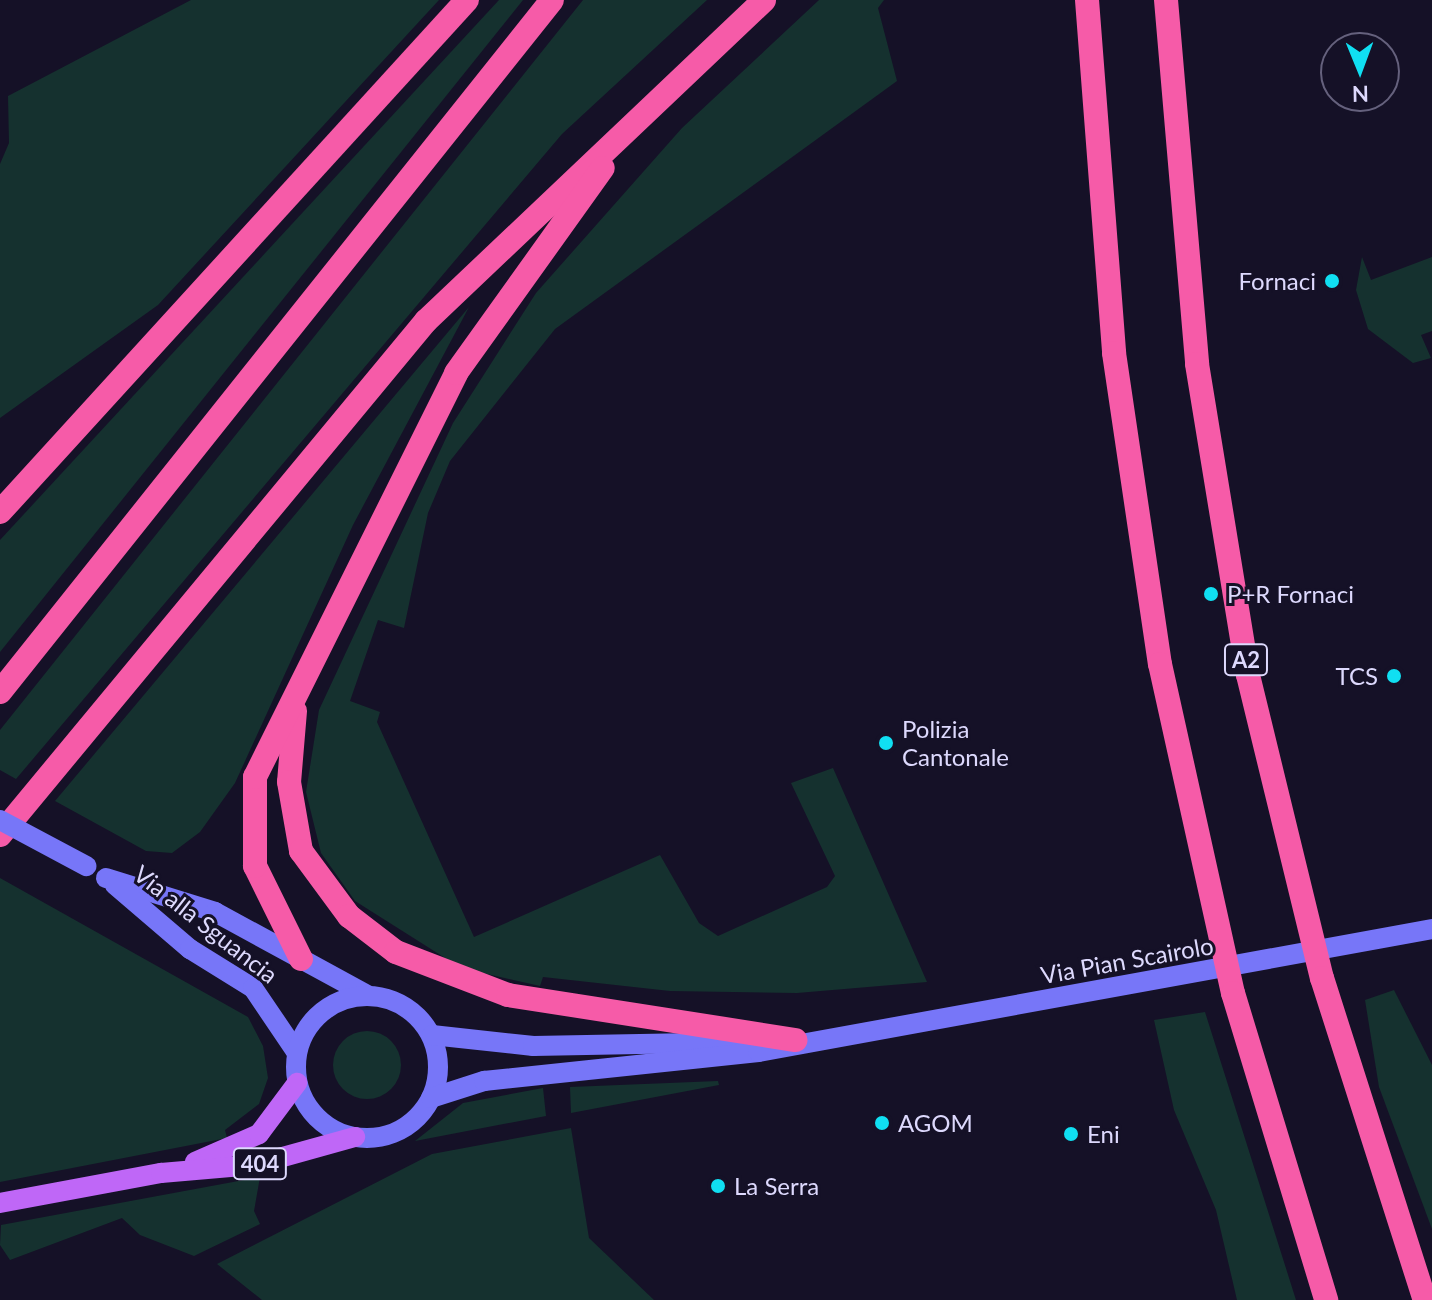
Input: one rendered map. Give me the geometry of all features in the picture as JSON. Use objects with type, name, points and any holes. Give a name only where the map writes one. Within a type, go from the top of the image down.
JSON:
[{"type":"highway","points":[[0,512],[467,0]]},
{"type":"highway","points":[[0,692],[552,0]]},
{"type":"highway","points":[[0,835],[426,321],[764,0]]},
{"type":"highway","points":[[1087,0],[1114,353],[1160,664],[1233,993],[1326,1300]]},
{"type":"highway","name":"A2","points":[[1166,0],[1197,364],[1248,675],[1322,978],[1425,1300]]},
{"type":"highway","points":[[301,959],[262,889],[251,818],[255,777],[296,702],[456,373],[572,207],[674,87]]},
{"type":"highway","points":[[296,702],[289,782],[301,851],[349,916],[396,952],[508,995],[795,1040]]},
{"type":"main road","name":"Via alla Sguancia","points":[[0,820],[106,878],[190,949],[253,988],[297,1053]]},
{"type":"main road","name":"Via alla Sguancia","points":[[106,878],[215,912],[367,995]]},
{"type":"main road","name":"Via Pian Scairolo","points":[[431,1098],[484,1081],[661,1067],[830,1039],[1432,929]]},
{"type":"main road","points":[[367,995],[405,1006],[432,1035],[438,1078],[431,1098],[400,1130],[355,1137],[324,1124],[297,1083],[297,1053],[314,1018],[348,998],[367,995]]},
{"type":"main road","name":"Via Pian Scairolo","points":[[432,1035],[599,1047],[830,1039]]},
{"type":"main road","name":"404","points":[[161,1173],[249,1142],[297,1083]]},
{"type":"main road","name":"404","points":[[0,1203],[161,1173],[254,1165],[355,1137]]},
{"type":"green space","points":[[191,0],[439,0],[158,305],[0,418],[0,164],[9,143],[8,96]]},
{"type":"green space","points":[[499,0],[523,0],[0,652],[0,540]]},
{"type":"green space","points":[[583,0],[707,0],[562,134],[16,779],[0,770],[0,730]]},
{"type":"green space","points":[[819,0],[884,0],[878,8],[897,81],[555,329],[450,461],[428,513],[404,628],[378,620],[350,701],[380,712],[377,722],[474,937],[660,855],[699,923],[718,936],[827,887],[835,876],[791,783],[833,768],[927,982],[797,993],[670,991],[543,977],[540,986],[461,968],[355,901],[321,853],[306,792],[319,710],[453,423],[536,293],[682,128]]},
{"type":"green space","points":[[1362,257],[1371,280],[1432,257],[1432,331],[1421,335],[1431,358],[1413,363],[1368,329],[1356,290]]},
{"type":"green space","points":[[469,307],[353,525],[235,783],[200,832],[172,853],[146,851],[55,801]]},
{"type":"green space","points":[[0,878],[248,1017],[263,1046],[268,1078],[259,1104],[225,1130],[227,1138],[0,1182]]},
{"type":"green space","points":[[1394,990],[1432,1065],[1432,1229],[1379,1087],[1365,1000]]},
{"type":"green space","points":[[1205,1012],[1296,1300],[1237,1300],[1216,1210],[1174,1110],[1154,1020]]},
{"type":"green space","points":[[367,1031],[391,1041],[401,1065],[391,1089],[367,1099],[343,1089],[333,1065],[343,1041]]},
{"type":"green space","points":[[718,1081],[719,1085],[571,1113],[570,1087]]},
{"type":"green space","points":[[543,1088],[546,1116],[415,1141],[463,1103]]},
{"type":"green space","points":[[571,1128],[589,1238],[654,1300],[262,1300],[217,1264],[432,1154]]},
{"type":"green space","points":[[260,1177],[254,1211],[260,1224],[194,1256],[140,1235],[122,1218],[10,1260],[0,1245],[1,1225]]},
{"type":"place","name":"Fornaci","points":[[1332,281]]},
{"type":"place","name":"P+R Fornaci","points":[[1211,594]]},
{"type":"place","name":"TCS","points":[[1394,676]]},
{"type":"place","name":"Polizia Cantonale","points":[[886,743]]},
{"type":"place","name":"AGOM","points":[[882,1123]]},
{"type":"place","name":"Eni","points":[[1071,1134]]},
{"type":"place","name":"La Serra","points":[[718,1186]]}]
